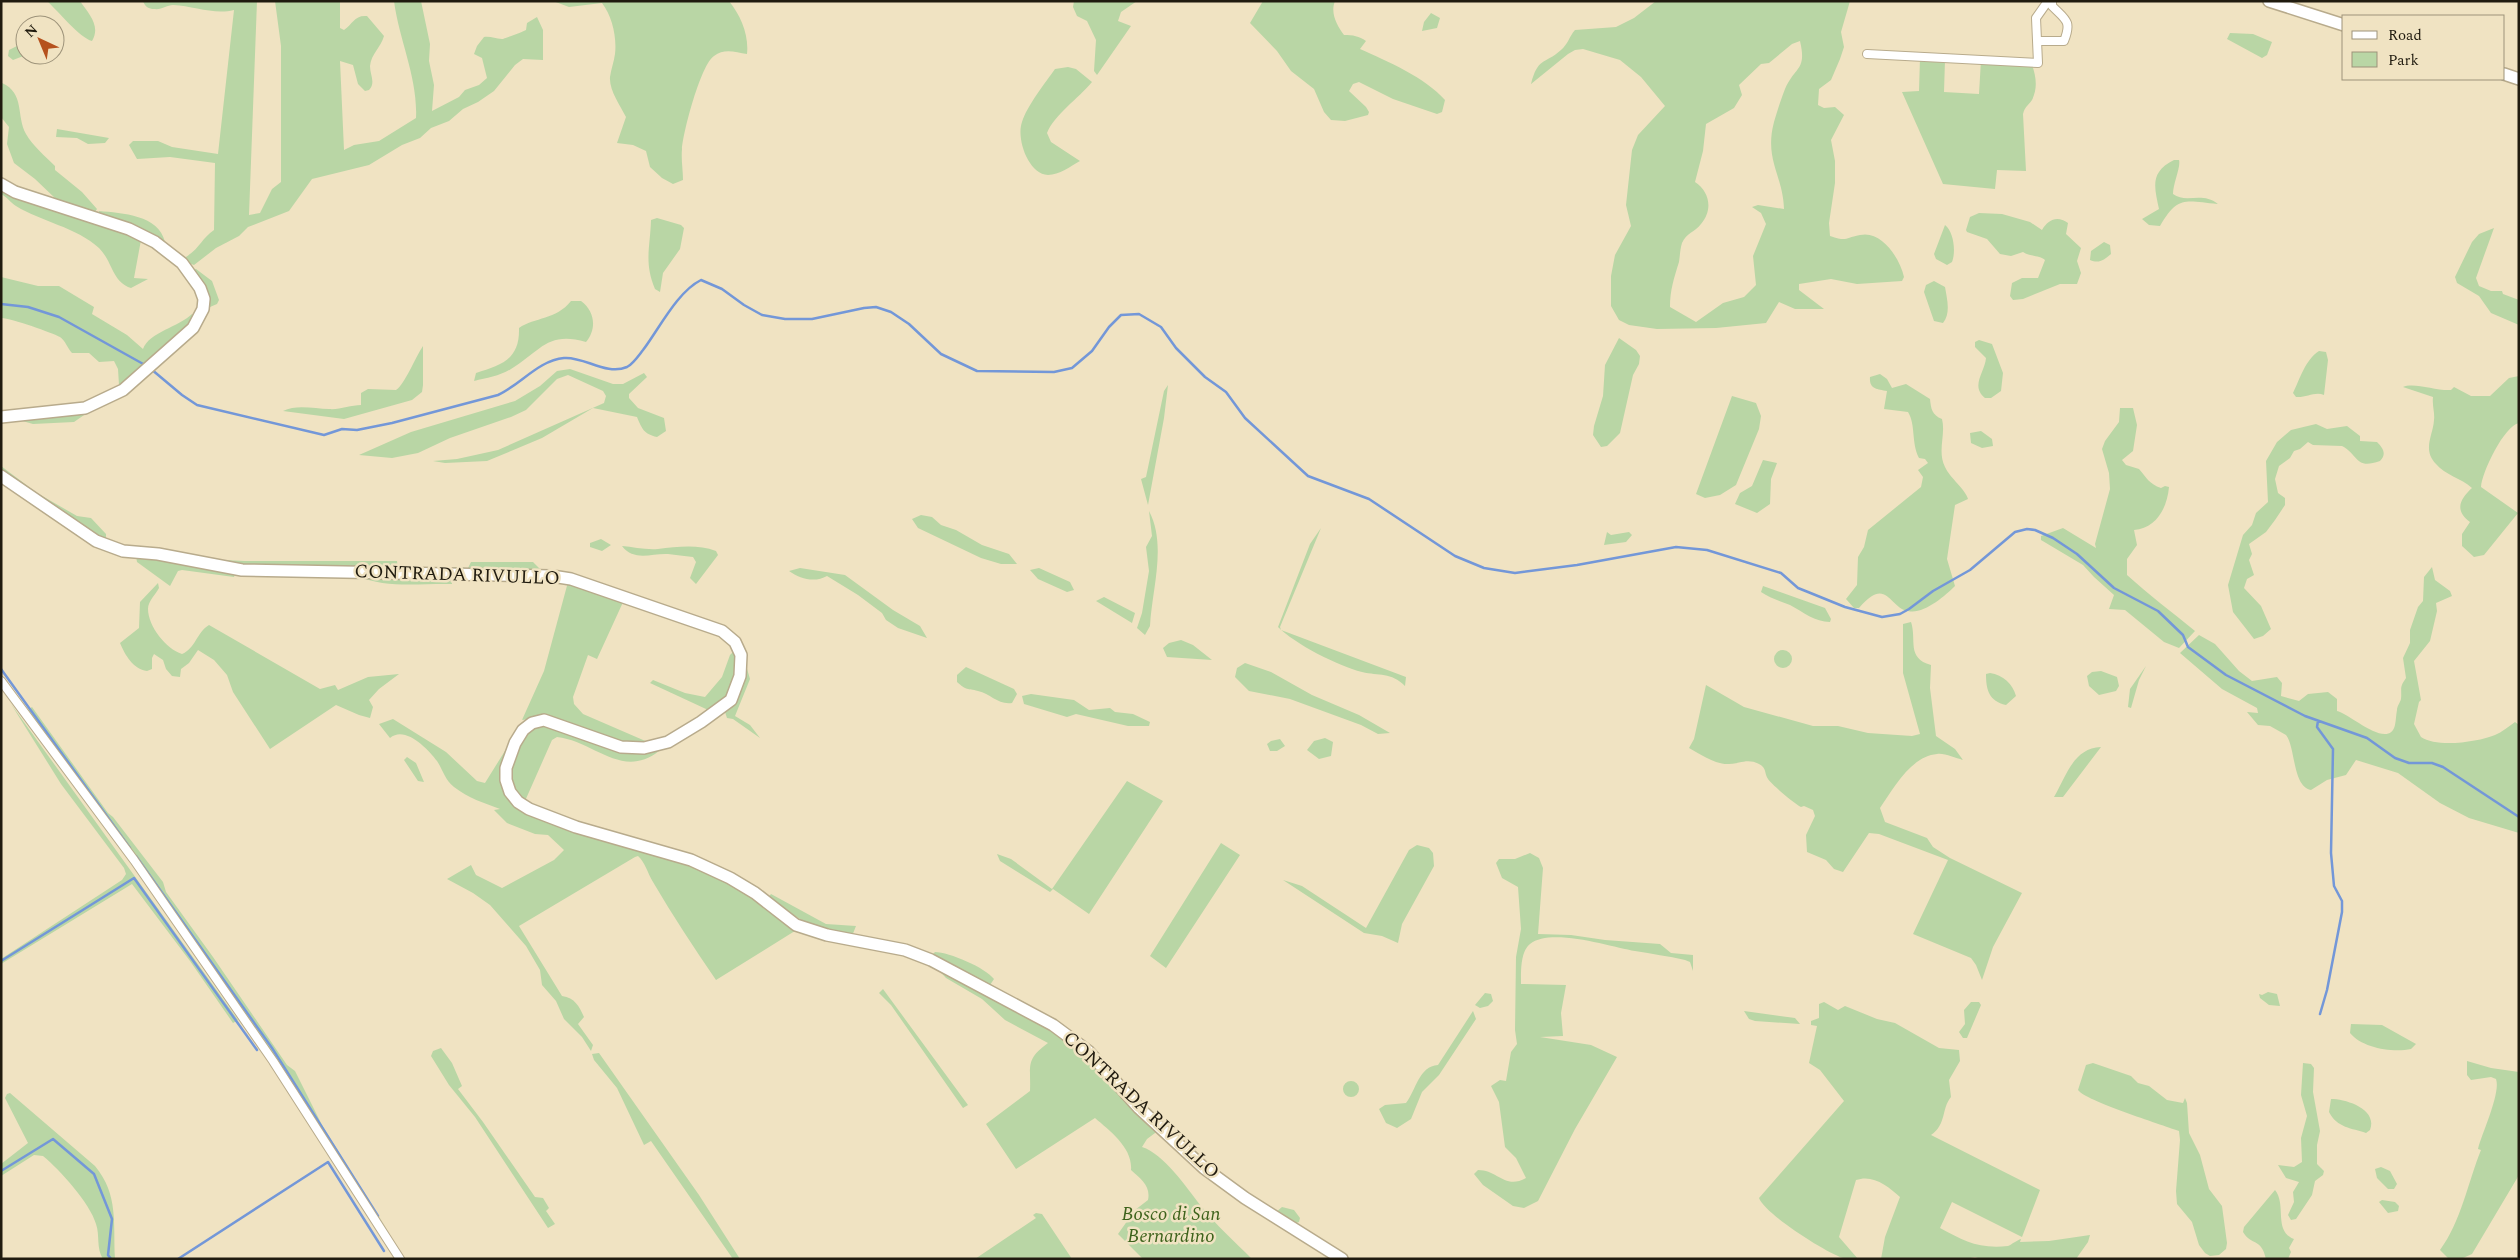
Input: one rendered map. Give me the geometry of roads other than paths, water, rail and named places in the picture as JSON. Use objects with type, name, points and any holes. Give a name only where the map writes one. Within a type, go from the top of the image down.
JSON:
[{"type":"street","points":[[1867,54],[2038,62],[2036,18],[2048,1]]},
{"type":"street","points":[[2037,41],[2064,41],[2069,28],[2068,22],[2052,6],[2052,1]]},
{"type":"street","points":[[2269,1],[2342,24]]},
{"type":"street","points":[[2505,74],[2519,78]]},
{"type":"street","points":[[1,184],[15,192],[43,202],[129,229],[165,247],[182,263],[200,288],[204,299],[204,309],[193,328],[123,390],[85,408],[1,417]]},
{"type":"street","name":"CONTRADA RIVULLO","points":[[1,476],[96,541],[123,551],[158,554],[242,570],[552,576],[571,579],[722,631],[735,642],[741,654],[737,687],[731,700],[722,708],[668,742],[644,748],[621,747],[544,720],[532,723],[523,730],[515,743],[506,768],[506,780],[510,792],[529,809],[568,825],[691,860],[730,878],[755,893],[796,925],[827,935],[905,950],[932,960],[1053,1025],[1088,1051],[1139,1108],[1204,1168],[1245,1198],[1342,1259]]},
{"type":"street","points":[[1,681],[134,860],[274,1061],[400,1259]]},
{"type":"waterway","points":[[151,369],[197,405],[324,435],[342,429],[357,430],[392,423],[498,395],[546,363],[555,360],[572,358],[603,368],[619,369],[627,367],[634,362],[676,302],[701,280],[722,289],[762,315],[785,319],[812,319],[876,307],[891,312],[909,324],[941,354],[977,371],[1054,372],[1072,368],[1092,351],[1109,327],[1121,315],[1139,314],[1161,327],[1176,348],[1205,377],[1226,392],[1245,418],[1308,476],[1369,499],[1455,556],[1484,568],[1515,573],[1577,565],[1676,547],[1707,550],[1781,573],[1798,588],[1845,607],[1882,617],[1900,614],[1909,609],[1933,591],[1970,570],[2015,532],[2027,529],[2035,530],[2053,538],[2077,554],[2114,588],[2158,611],[2183,635],[2188,647],[2226,675],[2305,716],[2367,738],[2395,758],[2409,763],[2432,763],[2443,767],[2519,817]]},
{"type":"waterway","points":[[1,304],[28,307],[59,317],[145,365]]},
{"type":"waterway","points":[[1,669],[130,848]]},
{"type":"waterway","points":[[2318,721],[2317,727],[2333,749],[2331,853],[2334,886],[2342,901],[2342,912],[2327,990],[2320,1014]]},
{"type":"waterway","points":[[136,856],[272,1048],[378,1216]]},
{"type":"waterway","points":[[1,961],[134,878],[257,1050]]},
{"type":"waterway","points":[[1,1171],[53,1139],[94,1174],[112,1219],[108,1255],[111,1259]]},
{"type":"waterway","points":[[178,1259],[328,1162],[384,1251]]},
{"type":"park label","name":"Bosco di San Bernardino","points":[[1171,1225]]}]
